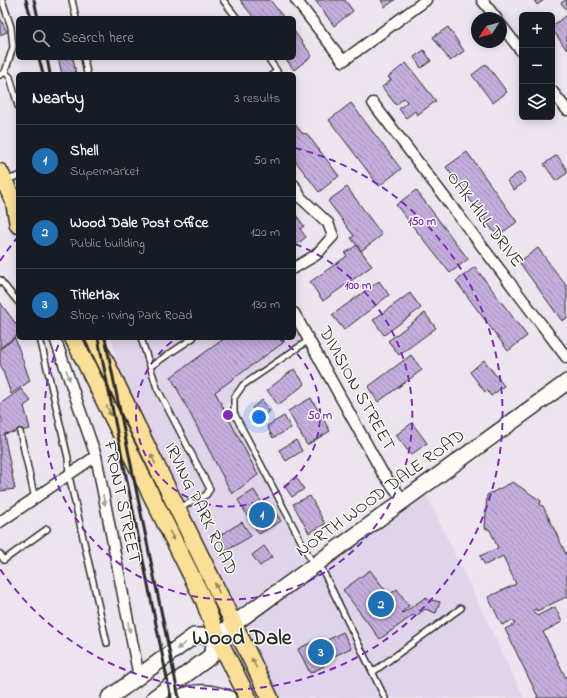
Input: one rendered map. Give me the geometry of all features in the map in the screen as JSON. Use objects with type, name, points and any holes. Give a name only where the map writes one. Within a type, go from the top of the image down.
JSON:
[{"type":"main road","points":[[5,176],[16,203]]},
{"type":"main road","name":"IRVING PARK ROAD","points":[[74,340],[204,601],[217,636],[248,698]]},
{"type":"main road","name":"IRVING PARK ROAD","points":[[95,340],[235,623],[270,698]]},
{"type":"main road","name":"NORTH WOOD DALE ROAD","points":[[217,636],[567,382]]},
{"type":"main road","points":[[109,698],[194,636],[217,636],[211,656],[154,698]]},
{"type":"main road","points":[[179,698],[198,692],[212,693],[228,698]]},
{"type":"street","points":[[296,0],[343,61],[426,0]]},
{"type":"street","points":[[482,0],[491,12]]},
{"type":"street","points":[[507,33],[519,48]]},
{"type":"street","points":[[555,95],[567,110]]},
{"type":"street","name":"OAK HILL DRIVE","points":[[373,103],[567,358]]},
{"type":"street","points":[[296,267],[316,255],[333,236],[328,223],[297,199]]},
{"type":"street","name":"DIVISION STREET","points":[[296,317],[382,472],[404,500]]},
{"type":"street","name":"FRONT STREET","points":[[57,340],[96,456],[139,677]]},
{"type":"street","points":[[0,522],[96,456]]},
{"type":"lane","points":[[2,0],[11,27],[13,47],[3,73],[10,78],[16,99]]},
{"type":"lane","points":[[72,0],[76,16]]},
{"type":"lane","points":[[223,0],[235,16]]},
{"type":"lane","points":[[84,60],[87,72]]},
{"type":"lane","points":[[270,60],[278,71],[276,72]]},
{"type":"lane","points":[[0,280],[16,300]]},
{"type":"lane","points":[[40,340],[68,458],[69,476],[107,643]]},
{"type":"lane","points":[[142,340],[157,388],[210,488],[206,495],[178,509]]},
{"type":"lane","points":[[151,366],[190,340]]},
{"type":"lane","points":[[309,340],[243,385],[234,398],[234,413],[316,564],[373,672],[385,698]]},
{"type":"lane","points":[[20,432],[35,499]]},
{"type":"lane","points":[[0,554],[4,560],[47,529]]},
{"type":"lane","points":[[373,672],[461,608]]},
{"type":"shaded area","points":[[296,320],[309,344],[225,405],[309,565],[226,622],[119,377],[112,340],[296,340]]},
{"type":"shaded area","points":[[423,488],[524,698],[262,698],[229,630]]},
{"type":"building","points":[[240,0],[270,0],[282,16],[252,16]]},
{"type":"building","points":[[315,0],[345,0],[353,11],[334,26]]},
{"type":"building","points":[[381,0],[395,0],[385,7]]},
{"type":"building","points":[[534,0],[544,0],[537,5]]},
{"type":"building","points":[[567,0],[567,10],[561,3]]},
{"type":"building","points":[[567,15],[566,49],[555,33],[555,24]]},
{"type":"building","points":[[0,18],[7,32],[0,35]]},
{"type":"building","points":[[448,27],[464,51],[450,61],[433,37]]},
{"type":"building","points":[[296,34],[312,56],[294,70],[286,60],[296,60]]},
{"type":"building","points":[[424,50],[431,61],[421,68],[414,57]]},
{"type":"building","points":[[58,60],[73,60],[76,72],[62,72]]},
{"type":"building","points":[[406,63],[436,101],[417,115],[415,111],[406,118],[399,109],[407,102],[404,98],[396,105],[382,87],[391,80],[388,77]]},
{"type":"building","points":[[486,64],[507,92],[493,103],[472,75]]},
{"type":"building","points":[[351,103],[401,169],[379,186],[329,120]]},
{"type":"building","points":[[296,126],[302,133],[307,134],[339,176],[319,192],[296,162]]},
{"type":"building","points":[[467,152],[517,222],[497,236],[446,167]]},
{"type":"building","points":[[557,155],[567,170],[567,173],[556,181],[544,164]]},
{"type":"building","points":[[520,172],[526,181],[514,190],[507,181]]},
{"type":"building","points":[[347,187],[382,235],[361,251],[351,238],[354,236],[328,201]]},
{"type":"building","points":[[416,190],[468,259],[450,273],[396,205]]},
{"type":"building","points":[[296,215],[304,226],[300,229],[306,237],[296,245]]},
{"type":"building","points":[[357,245],[372,266],[323,301],[310,282],[347,256],[345,253]]},
{"type":"building","points":[[538,248],[567,287],[567,318],[562,321],[519,262]]},
{"type":"building","points":[[475,267],[527,336],[508,351],[456,281]]},
{"type":"building","points":[[379,281],[389,295],[344,330],[332,315]]},
{"type":"building","points":[[410,293],[421,308],[384,335],[373,320]]},
{"type":"building","points":[[0,302],[16,324],[16,336],[0,348]]},
{"type":"building","points":[[425,313],[436,328],[399,355],[388,341]]},
{"type":"building","points":[[15,338],[30,381],[11,394],[0,363],[0,349]]},
{"type":"building","points":[[222,340],[281,340],[283,343],[215,392],[258,475],[232,494],[171,377]]},
{"type":"building","points":[[411,355],[422,370],[378,402],[368,387]]},
{"type":"building","points":[[484,360],[504,386],[491,396],[487,390],[485,392],[470,372]]},
{"type":"building","points":[[294,369],[305,384],[278,405],[267,390]]},
{"type":"building","points":[[21,389],[31,401],[24,406],[30,429],[4,434],[15,489],[0,491],[0,423],[3,421],[0,416],[0,404]]},
{"type":"building","points":[[311,398],[330,431],[307,445],[288,411]]},
{"type":"building","points":[[262,400],[270,411],[260,418],[252,408]]},
{"type":"building","points":[[284,416],[291,428],[273,438],[267,426]]},
{"type":"building","points":[[412,423],[427,443],[411,455],[396,435]]},
{"type":"building","points":[[296,440],[302,451],[286,461],[279,450]]},
{"type":"building","points":[[296,477],[304,489],[292,497],[284,485]]},
{"type":"building","points":[[513,482],[541,501],[540,505],[543,506],[567,556],[567,599],[566,597],[537,611],[536,609],[532,611],[537,616],[555,607],[562,622],[543,632],[567,680],[567,698],[536,698],[538,697],[505,629],[515,624],[513,620],[502,625],[488,597],[516,584],[503,556],[485,565],[480,556],[498,548],[490,530],[485,528],[487,495]]},
{"type":"building","points":[[254,490],[266,510],[272,507],[281,521],[259,534],[238,500]]},
{"type":"building","points":[[310,496],[325,524],[309,533],[293,504]]},
{"type":"building","points":[[242,522],[251,536],[226,551],[217,537]]},
{"type":"building","points":[[264,546],[272,557],[260,566],[252,555]]},
{"type":"building","points":[[370,570],[389,595],[397,589],[409,606],[402,612],[403,613],[426,597],[430,602],[432,600],[440,602],[436,613],[425,609],[415,617],[413,615],[380,639],[343,590]]},
{"type":"building","points":[[343,632],[351,648],[322,662],[324,666],[310,673],[298,649],[312,642],[314,647]]},
{"type":"railway","points":[[26,0],[30,16]]},
{"type":"railway","points":[[34,0],[38,16]]},
{"type":"railway","points":[[40,60],[42,72]]},
{"type":"railway","points":[[47,60],[50,72]]},
{"type":"railway","points":[[98,340],[171,698]]},
{"type":"railway","points":[[105,340],[179,698]]},
{"type":"place","name":"Shell","points":[[262,515]]},
{"type":"place","name":"Wood Dale Post Office","points":[[381,604]]},
{"type":"place","name":"TitleMax","points":[[321,652]]},
{"type":"district","name":"Wood Dale","points":[[242,639]]}]
